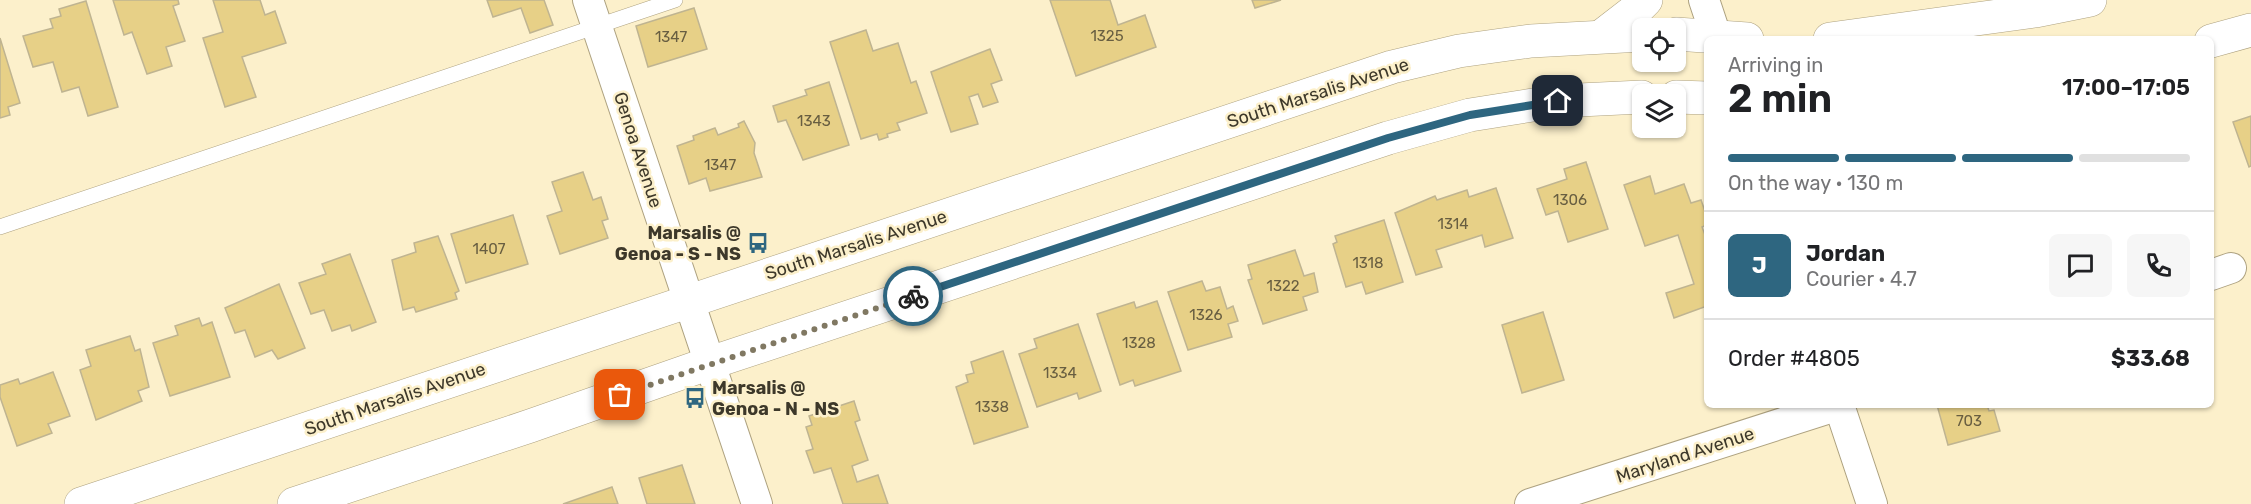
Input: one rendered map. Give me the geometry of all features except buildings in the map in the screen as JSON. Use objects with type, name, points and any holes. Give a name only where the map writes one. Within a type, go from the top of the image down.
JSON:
[{"type":"main road","points":[[1603,35],[1646,0]]},
{"type":"main road","points":[[1852,36],[2035,11],[2090,0]]},
{"type":"main road","points":[[2214,40],[2251,30]]},
{"type":"main road","name":"South Marsalis Avenue","points":[[81,504],[1392,67],[1459,51],[1531,41],[1632,34]]},
{"type":"main road","points":[[1686,35],[1704,36]]},
{"type":"main road","points":[[294,504],[1388,138],[1470,115],[1558,101],[1632,97]]},
{"type":"main road","points":[[1686,97],[1704,98]]},
{"type":"street","name":"Genoa Avenue","points":[[588,0],[757,504]]},
{"type":"street","points":[[1704,0],[1726,36]]},
{"type":"street","name":"Maryland Avenue","points":[[1530,504],[1830,408]]},
{"type":"street","points":[[1840,408],[1872,504]]},
{"type":"lane","points":[[0,227],[598,28],[675,0]]},
{"type":"way so far","points":[[620,395],[913,296]]},
{"type":"place","name":"Marsalis @ Genoa - S - NS","points":[[758,243]]},
{"type":"place","name":"Marsalis @ Genoa - N - NS","points":[[695,398]]},
{"type":"route","points":[[913,296],[1388,138],[1470,115],[1558,101]]}]
